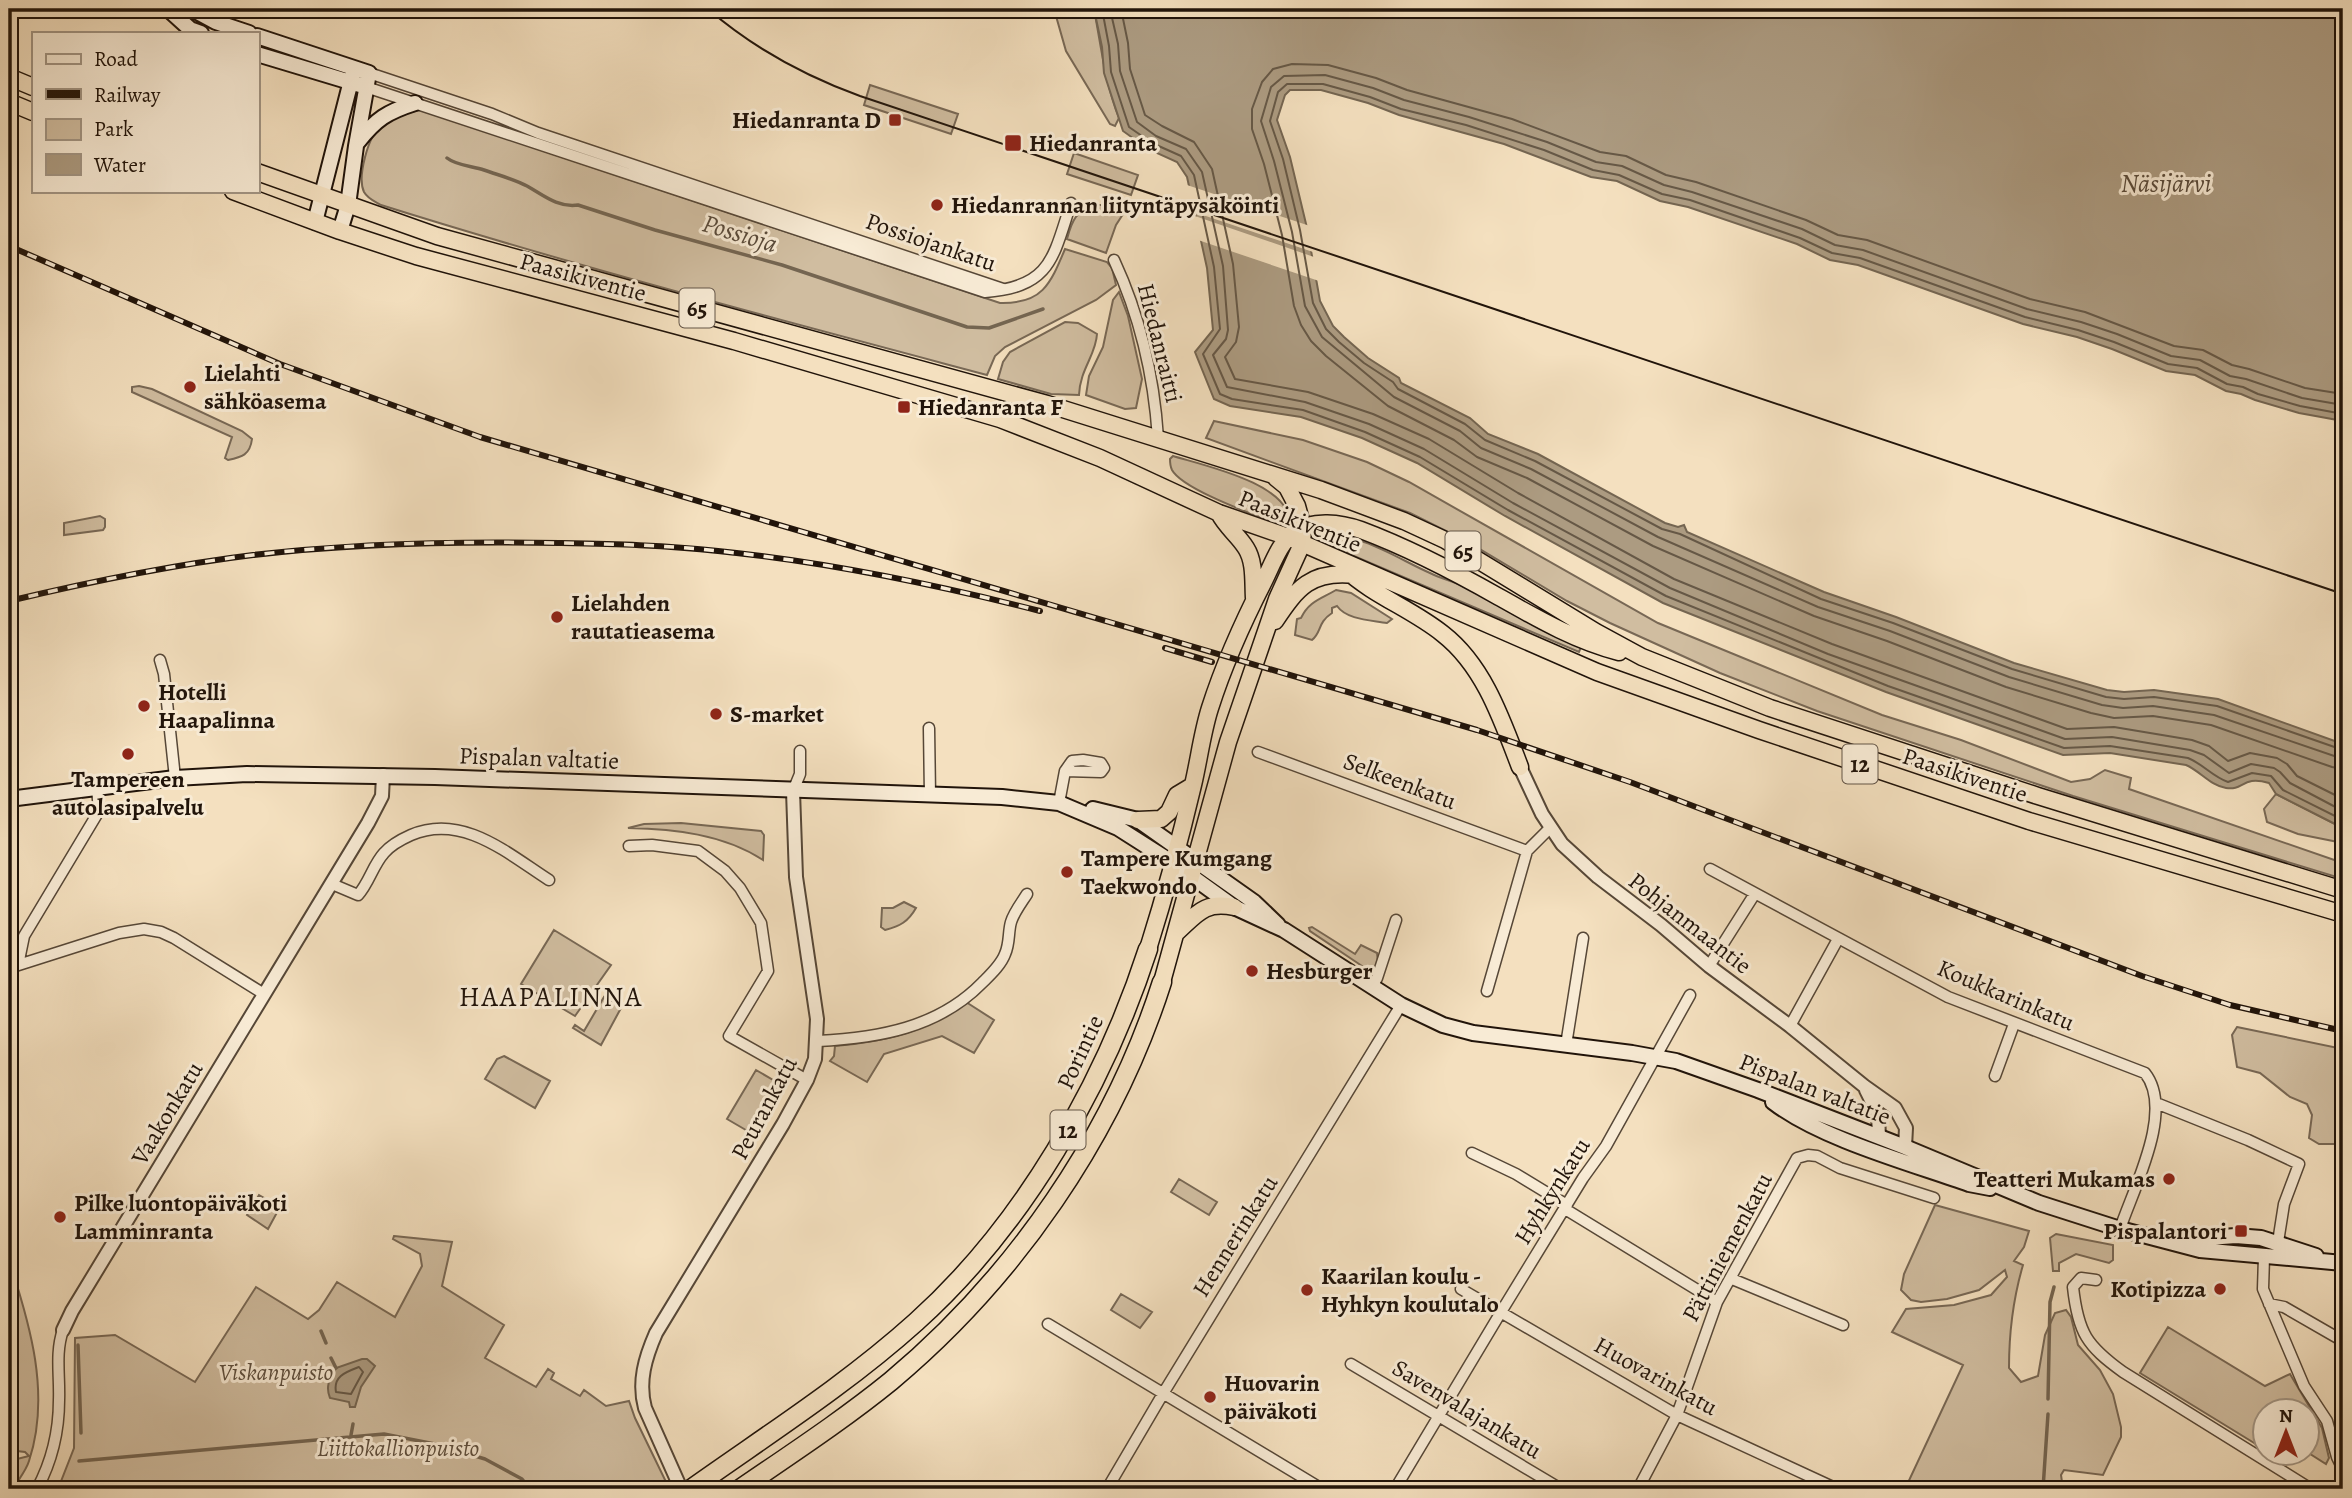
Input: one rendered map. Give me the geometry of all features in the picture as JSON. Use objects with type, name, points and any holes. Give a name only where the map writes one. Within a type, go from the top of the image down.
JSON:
[{"type":"highway","points":[[9,77],[32,87]]},
{"type":"highway","points":[[9,102],[32,112]]},
{"type":"highway","name":"Paasikiventie","points":[[259,173],[449,240],[1047,404],[1271,474],[1394,517],[1445,540],[1642,657],[1770,708],[2343,890]]},
{"type":"highway","name":"Paasikiventie","points":[[236,192],[416,256],[734,341],[1000,419],[1100,458],[1219,513],[1298,536],[1332,558],[1597,672],[2029,821],[2343,914]]},
{"type":"highway","points":[[1267,632],[1298,536],[1297,506],[1287,487],[1271,474]]},
{"type":"highway","points":[[1219,513],[1251,558],[1254,600]]},
{"type":"highway","name":"12","points":[[1298,536],[1321,523],[1359,529],[1429,559],[1556,628],[1595,646],[1642,657]]},
{"type":"highway","name":"Porintie","points":[[698,1484],[813,1406],[925,1313],[984,1250],[1055,1152],[1094,1085],[1129,1005],[1177,846],[1210,709],[1233,647],[1277,554],[1298,536]]},
{"type":"highway","points":[[1332,558],[1351,575],[1444,634],[1457,647],[1490,695],[1520,767]]},
{"type":"highway","name":"12","points":[[1267,632],[1295,593],[1310,581],[1330,574],[1388,581]]},
{"type":"highway","name":"Porintie","points":[[740,1489],[890,1382],[931,1345],[1005,1266],[1053,1201],[1093,1135],[1147,1025],[1177,933],[1228,741],[1267,632]]},
{"type":"highway","points":[[1138,820],[1161,819],[1169,812],[1177,795],[1192,786]]},
{"type":"highway","points":[[1177,933],[1204,908],[1211,905],[1234,907]]},
{"type":"main road","points":[[167,9],[190,29],[198,32]]},
{"type":"main road","points":[[192,9],[216,22],[247,32]]},
{"type":"main road","points":[[259,37],[352,76]]},
{"type":"main road","points":[[259,54],[368,80],[348,205],[340,231]]},
{"type":"main road","points":[[315,222],[352,76]]},
{"type":"main road","points":[[356,146],[372,124],[390,111],[415,103]]},
{"type":"main road","name":"Pispalan valtatie","points":[[9,799],[175,778],[247,774],[383,775],[1002,797],[1063,804],[1138,820],[1254,902],[1284,930]]},
{"type":"main road","name":"Pispalan valtatie","points":[[1063,804],[1118,828],[1234,907],[1284,930],[1401,1005],[1458,1030],[1675,1061],[1905,1147],[2063,1212],[2200,1250],[2343,1263]]},
{"type":"main road","points":[[1758,1090],[1783,1110],[1825,1132],[1969,1184],[2010,1192]]},
{"type":"main road","points":[[2165,1240],[2236,1236],[2278,1237],[2327,1261]]},
{"type":"street","name":"Possiojankatu","points":[[368,80],[415,103],[975,289],[985,292],[1004,290]]},
{"type":"street","name":"Possiojankatu","points":[[368,80],[492,114],[538,133],[1004,290]]},
{"type":"street","points":[[1004,290],[1026,284],[1045,270],[1071,203]]},
{"type":"street","name":"Hiedanraitti","points":[[1114,260],[1129,293],[1153,379],[1158,438]]},
{"type":"street","points":[[160,660],[175,778]]},
{"type":"street","points":[[929,728],[930,795]]},
{"type":"street","points":[[793,791],[800,774],[800,751]]},
{"type":"street","name":"Selkeenkatu","points":[[1258,752],[1527,851]]},
{"type":"street","name":"Pohjanmaantie","points":[[1520,767],[1542,814],[1562,844],[1598,877],[1709,966],[1895,1108],[1906,1128],[1905,1147]]},
{"type":"street","points":[[1063,804],[1065,771]]},
{"type":"street","name":"Vaakonkatu","points":[[37,1489],[50,1462],[57,1436],[59,1344],[72,1311],[379,804],[383,775]]},
{"type":"street","points":[[13,966],[24,936],[99,811],[97,788]]},
{"type":"street","name":"Peurankatu","points":[[681,1489],[647,1417],[641,1395],[647,1353],[783,1124],[807,1080],[818,1041],[815,996],[796,877],[793,791]]},
{"type":"street","points":[[1487,991],[1527,851],[1551,827]]},
{"type":"street","points":[[332,884],[358,895],[383,853],[405,838],[429,828],[449,828],[472,833],[549,880]]},
{"type":"street","points":[[629,846],[652,845],[698,851],[725,871],[740,888],[761,923],[768,971],[729,1036],[807,1080]]},
{"type":"street","name":"Koukkarinkatu","points":[[1710,869],[1948,997],[2146,1073],[2152,1082],[2156,1104]]},
{"type":"street","points":[[818,1041],[861,1039],[906,1029],[958,1004],[982,983],[1005,956],[1011,922],[1027,894]]},
{"type":"street","points":[[1709,966],[1755,895]]},
{"type":"street","points":[[1372,986],[1396,920]]},
{"type":"street","points":[[13,966],[120,933],[144,929],[174,938],[264,994]]},
{"type":"street","points":[[1566,1045],[1583,938]]},
{"type":"street","points":[[1790,1026],[1838,939]]},
{"type":"street","name":"Hyhkynkatu","points":[[1395,1489],[1501,1312],[1606,1146],[1690,995]]},
{"type":"street","name":"Hennerinkatu","points":[[1107,1489],[1401,1005]]},
{"type":"street","points":[[1995,1076],[2014,1024]]},
{"type":"street","name":"Pohjanmaantie","points":[[1864,1086],[1878,1114],[1879,1137]]},
{"type":"street","points":[[2120,1229],[2144,1166],[2156,1104],[2249,1140],[2299,1164],[2284,1204],[2278,1237]]},
{"type":"street","points":[[1472,1153],[1516,1174],[1717,1302]]},
{"type":"street","name":"Pättiniemenkatu","points":[[1638,1489],[1677,1415],[1717,1302],[1797,1158],[1817,1156],[1840,1168],[1934,1198]]},
{"type":"street","points":[[2264,1257],[2263,1289],[2304,1386],[2327,1421],[2343,1469]]},
{"type":"street","points":[[2096,1280],[2081,1278],[2073,1287],[2084,1334],[2098,1354],[2311,1489]]},
{"type":"street","points":[[1732,1279],[1843,1325]]},
{"type":"street","name":"Huovarinkatu","points":[[1461,1289],[1677,1415],[1837,1489]]},
{"type":"street","points":[[2269,1304],[2284,1307],[2343,1341]]},
{"type":"street","points":[[1048,1324],[1322,1489]]},
{"type":"street","name":"Savenvalajankatu","points":[[1351,1364],[1561,1489]]},
{"type":"green space","points":[[1054,9],[1094,9],[1107,78],[1119,118],[1115,126],[1110,124],[1066,51]]},
{"type":"green space","points":[[870,85],[958,114],[951,134],[864,105]]},
{"type":"green space","points":[[421,110],[1000,303],[1026,300],[1043,290],[1065,249],[1107,262],[1112,268],[1116,285],[1096,300],[1005,347],[995,356],[987,375],[608,272],[381,205],[367,196],[362,185],[368,147],[381,126],[400,115]]},
{"type":"green space","points":[[1074,153],[1138,175],[1131,195],[1067,174]]},
{"type":"green space","points":[[1095,205],[1108,205],[1125,211],[1116,225],[1106,253],[1067,239],[1076,217],[1083,210]]},
{"type":"green space","points":[[1119,292],[1128,316],[1142,379],[1136,408],[1125,409],[1086,395],[1089,376],[1103,347],[1113,300]]},
{"type":"green space","points":[[1065,322],[1078,323],[1097,334],[1094,349],[1082,377],[1079,395],[1051,394],[998,379],[1003,362],[1010,352]]},
{"type":"green space","points":[[132,387],[152,389],[242,431],[252,439],[249,449],[241,456],[228,460],[225,458],[232,437],[132,392]]},
{"type":"green space","points":[[1214,421],[1303,440],[1367,462],[1409,482],[1658,623],[1882,715],[1961,740],[2071,782],[2090,779],[2105,770],[2131,778],[2129,789],[2343,863],[2343,879],[2073,796],[1817,711],[1720,673],[1567,601],[1466,541],[1410,513],[1206,438]]},
{"type":"green space","points":[[1173,456],[1243,478],[1261,487],[1276,497],[1286,509],[1289,523],[1282,526],[1190,486],[1172,470],[1170,459]]},
{"type":"green space","points":[[100,516],[105,519],[103,530],[64,535],[64,523]]},
{"type":"green space","points":[[1323,536],[1365,542],[1461,585],[1581,647],[1579,652],[1314,539]]},
{"type":"green space","points":[[1336,590],[1351,593],[1392,619],[1387,623],[1360,619],[1341,611],[1337,606],[1332,608],[1332,613],[1324,620],[1312,640],[1295,635],[1297,619],[1320,598]]},
{"type":"green space","points":[[2276,794],[2343,828],[2343,843],[2298,834],[2267,822],[2264,809]]},
{"type":"green space","points":[[681,823],[761,831],[764,835],[763,860],[732,844],[715,839],[663,830],[628,828],[644,824]]},
{"type":"green space","points":[[904,902],[916,908],[910,917],[895,927],[885,930],[881,927],[882,908],[893,908]]},
{"type":"green space","points":[[1312,927],[1355,954],[1361,945],[1377,953],[1378,963],[1368,970],[1310,931],[1309,928]]},
{"type":"green space","points":[[554,930],[611,965],[575,1016],[521,984]]},
{"type":"green space","points":[[604,997],[621,1008],[601,1045],[573,1028],[575,1025],[584,1031]]},
{"type":"green space","points":[[966,1002],[994,1020],[974,1053],[942,1036],[884,1054],[867,1082],[830,1061],[834,1056],[835,1046],[904,1034],[936,1021]]},
{"type":"green space","points":[[2237,1027],[2343,1049],[2343,1144],[2319,1144],[2309,1138],[2312,1115],[2307,1104],[2290,1097],[2260,1073],[2237,1067],[2232,1035]]},
{"type":"green space","points":[[504,1056],[550,1081],[535,1108],[485,1079],[497,1059]]},
{"type":"green space","points":[[756,1070],[780,1084],[751,1133],[727,1119]]},
{"type":"green space","points":[[1179,1179],[1217,1202],[1209,1215],[1171,1192]]},
{"type":"green space","points":[[259,1195],[280,1207],[268,1229],[247,1215]]},
{"type":"green space","points":[[1935,1205],[2029,1231],[2024,1247],[2014,1261],[2023,1265],[2012,1316],[2009,1368],[2021,1382],[2038,1376],[2045,1335],[2055,1313],[2066,1310],[2071,1317],[2078,1345],[2100,1370],[2113,1394],[2121,1427],[2121,1437],[2103,1475],[2064,1470],[2061,1475],[2063,1489],[1905,1489],[1963,1365],[1892,1332],[1906,1309],[1954,1305],[1991,1295],[2007,1277],[2005,1270],[1979,1290],[1947,1299],[1921,1302],[1911,1300],[1901,1290],[1904,1274]]},
{"type":"green space","points":[[2056,1234],[2113,1245],[2113,1260],[2109,1263],[2076,1254],[2059,1263],[2059,1271],[2053,1271],[2050,1238]]},
{"type":"green space","points":[[394,1236],[452,1242],[442,1286],[504,1325],[485,1358],[536,1387],[548,1369],[554,1373],[551,1379],[580,1396],[584,1390],[606,1406],[629,1401],[669,1488],[58,1489],[74,1448],[75,1338],[115,1335],[195,1382],[256,1287],[308,1319],[319,1310],[337,1282],[395,1317],[422,1266],[420,1254],[393,1239]]},
{"type":"green space","points":[[9,1260],[30,1334],[38,1385],[35,1436],[28,1465],[13,1489],[9,1489],[9,1461],[29,1456],[25,1452],[9,1450]]},
{"type":"green space","points":[[1121,1294],[1152,1312],[1140,1328],[1111,1310]]},
{"type":"green space","points":[[2168,1327],[2265,1386],[2290,1374],[2303,1396],[2250,1396],[2250,1440],[2140,1373]]},
{"type":"green space","points":[[2320,1425],[2329,1458],[2326,1464],[2320,1460]]},
{"type":"water","name":"Näsijärvi","points":[[1094,9],[2343,9],[2343,421],[2299,413],[2226,391],[2195,375],[2166,371],[2077,337],[2023,324],[1858,265],[1830,260],[1797,244],[1688,207],[1660,201],[1617,181],[1591,177],[1504,144],[1399,115],[1368,103],[1321,90],[1290,90],[1285,95],[1277,120],[1290,157],[1307,228],[1320,301],[1333,326],[1368,358],[1399,378],[1401,383],[1470,418],[1488,434],[1538,454],[1665,523],[1678,527],[1684,525],[1687,532],[1824,592],[2014,663],[2107,690],[2154,690],[2218,699],[2343,744],[2343,828],[2276,794],[2269,783],[2253,781],[2226,788],[2186,765],[2110,753],[2063,755],[1886,692],[1663,603],[1505,516],[1417,463],[1362,438],[1301,417],[1230,406],[1214,399],[1195,352],[1213,330],[1207,268],[1187,177],[1177,162],[1148,149],[1123,131],[1104,73]]},
{"type":"water","points":[[367,1359],[375,1366],[361,1387],[355,1407],[350,1407],[349,1402],[330,1398],[328,1386],[336,1368]]},
{"type":"pier","points":[[1184,184],[1310,226],[1313,252],[1191,211]]},
{"type":"pier","points":[[1192,215],[1314,257],[1319,281],[1198,240]]},
{"type":"waterway","name":"Possioja","points":[[447,158],[455,163],[517,181],[557,203],[578,205],[655,230],[782,265],[967,327],[989,328],[1043,309]]},
{"type":"waterway","points":[[2048,1399],[2050,1302],[2054,1287]]},
{"type":"waterway","points":[[321,1331],[326,1343]]},
{"type":"waterway","points":[[78,1345],[81,1433]]},
{"type":"waterway","points":[[331,1358],[336,1368]]},
{"type":"waterway","points":[[2043,1489],[2048,1414]]},
{"type":"waterway","points":[[351,1435],[353,1424]]},
{"type":"waterway","points":[[79,1461],[384,1434],[435,1444],[485,1459],[522,1479],[530,1489]]},
{"type":"tram line","points":[[708,9],[743,36],[780,59],[860,96],[2343,594]]},
{"type":"railway","points":[[9,246],[280,364],[480,437],[1477,730],[1630,782],[2142,976],[2230,1005],[2343,1031]]},
{"type":"railway","points":[[9,601],[130,575],[253,555],[368,545],[521,542],[659,546],[799,561],[880,575],[1040,611]]},
{"type":"railway","points":[[1165,648],[1212,662]]},
{"type":"place","name":"Hiedanranta D","points":[[895,120]]},
{"type":"place","name":"Hiedanranta","points":[[1013,143]]},
{"type":"place","name":"Hiedanrannan liityntäpysäköinti","points":[[937,205]]},
{"type":"place","name":"Lielahti sähköasema","points":[[190,387]]},
{"type":"place","name":"Hiedanranta F","points":[[904,407]]},
{"type":"place","name":"Lielahden rautatieasema","points":[[557,617]]},
{"type":"place","name":"Hotelli Haapalinna","points":[[144,706]]},
{"type":"place","name":"S-market","points":[[716,714]]},
{"type":"place","name":"Tampereen autolasipalvelu","points":[[128,754]]},
{"type":"place","name":"Tampere Kumgang Taekwondo","points":[[1067,872]]},
{"type":"place","name":"Hesburger","points":[[1252,971]]},
{"type":"place","name":"Teatteri Mukamas","points":[[2169,1179]]},
{"type":"place","name":"Pilke luontopäiväkoti Lamminranta","points":[[60,1217]]},
{"type":"place","name":"Pispalantori","points":[[2241,1231]]},
{"type":"place","name":"Kotipizza","points":[[2220,1289]]},
{"type":"place","name":"Kaarilan koulu - Hyhkyn koulutalo","points":[[1307,1290]]},
{"type":"place","name":"Huovarin päiväkoti","points":[[1210,1397]]},
{"type":"district","name":"HAAPALINNA","points":[[551,996]]},
{"type":"park label","name":"Viskanpuisto","points":[[276,1372]]},
{"type":"park label","name":"Liittokallionpuisto","points":[[398,1448]]}]
